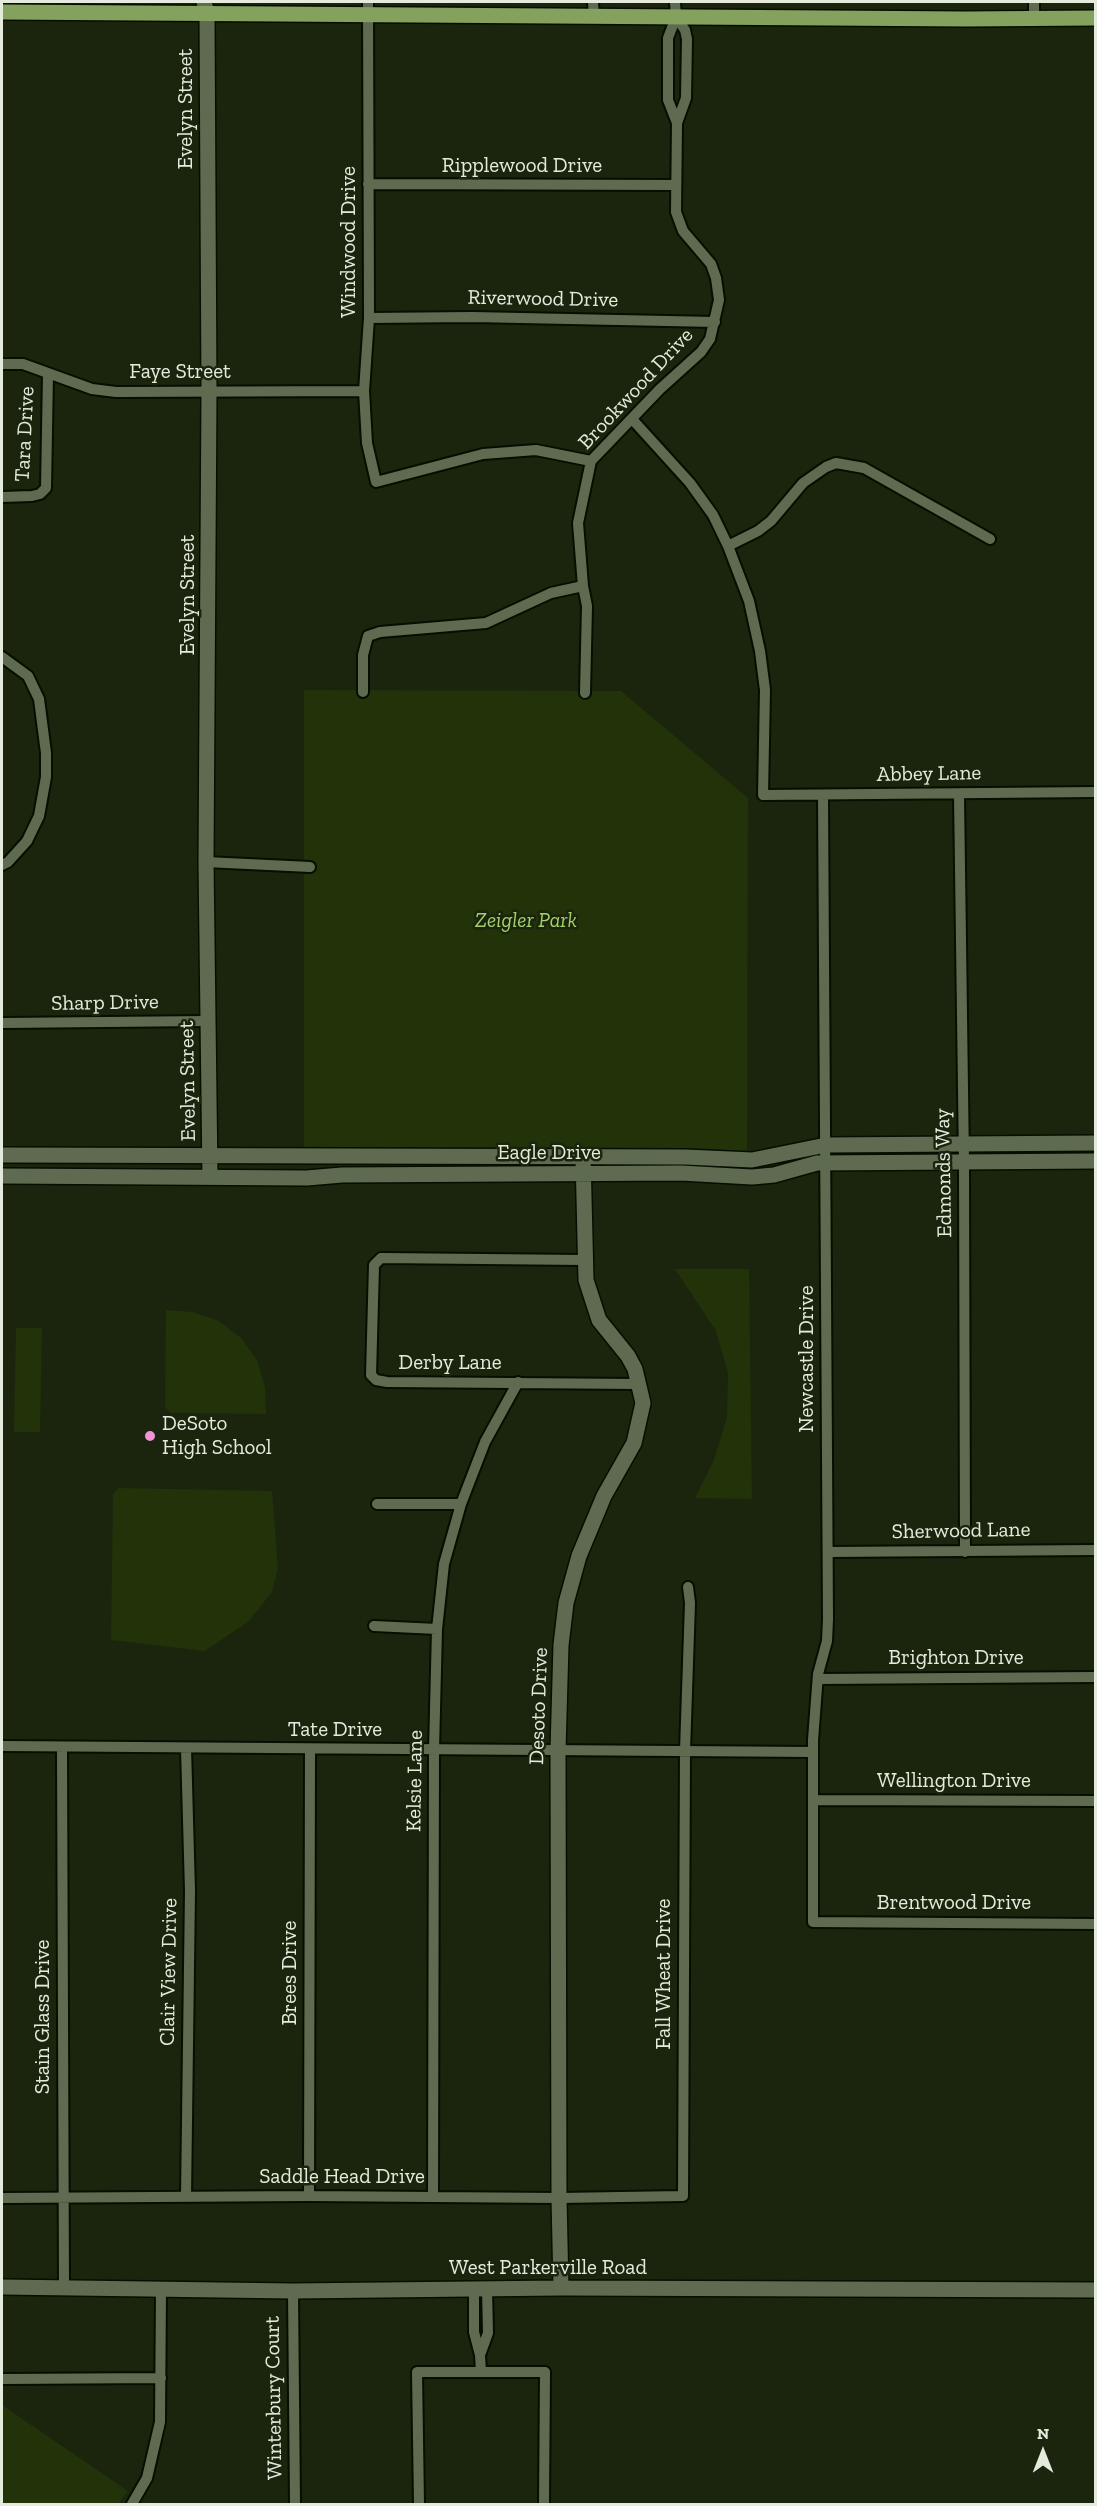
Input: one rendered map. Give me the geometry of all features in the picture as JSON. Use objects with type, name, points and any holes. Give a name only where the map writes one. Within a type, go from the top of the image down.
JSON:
[{"type":"main road","points":[[2,12],[207,5],[368,9],[676,9],[1034,20],[1095,18]]},
{"type":"street","points":[[1034,2],[1034,20]]},
{"type":"street","name":"Evelyn Street","points":[[207,5],[209,392],[206,862],[210,1177]]},
{"type":"street","name":"Windwood Drive","points":[[368,9],[369,318],[364,391],[367,443],[376,482],[483,454],[536,450],[591,461]]},
{"type":"street","name":"Brookwood Drive","points":[[676,9],[668,39],[668,90],[670,106],[677,123]]},
{"type":"street","name":"Brookwood Drive","points":[[585,693],[587,606],[583,586],[578,523],[591,461],[660,389],[701,352],[710,339],[719,300],[716,278],[711,264],[683,231],[676,212],[677,123],[686,98],[687,39],[676,9]]},
{"type":"street","name":"Ripplewood Drive","points":[[369,184],[675,185]]},
{"type":"street","name":"Riverwood Drive","points":[[369,318],[472,317],[715,322]]},
{"type":"street","name":"Faye Street","points":[[2,364],[23,363],[92,389],[116,392],[364,391]]},
{"type":"street","name":"Tara Drive","points":[[2,497],[32,496],[40,494],[46,488],[48,373]]},
{"type":"street","points":[[632,419],[690,483],[712,515],[728,546],[759,531],[771,521],[804,483],[826,467],[836,463],[864,468],[990,538]]},
{"type":"street","name":"Abbey Lane","points":[[728,546],[749,601],[760,651],[765,690],[763,795],[1095,792]]},
{"type":"street","points":[[363,692],[363,655],[368,636],[380,632],[486,623],[551,593],[583,586]]},
{"type":"street","points":[[2,657],[28,676],[39,699],[46,753],[39,816],[27,841],[2,866]]},
{"type":"street","name":"Edmonds Way","points":[[959,794],[964,1162],[965,1552]]},
{"type":"street","name":"Newcastle Drive","points":[[813,1922],[813,1752],[818,1679],[827,1641],[828,1552],[823,795]]},
{"type":"street","points":[[206,862],[310,867]]},
{"type":"street","name":"Sharp Drive","points":[[2,1023],[208,1021]]},
{"type":"street","name":"Eagle Drive","points":[[2,1155],[583,1156],[752,1160],[825,1145],[1095,1143]]},
{"type":"street","points":[[36,1155],[37,1176]]},
{"type":"street","points":[[315,1156],[315,1178]]},
{"type":"street","points":[[448,1174],[505,1166],[539,1166],[541,1156]]},
{"type":"street","name":"Desoto Drive","points":[[561,2288],[558,1750],[561,1645],[566,1604],[586,1536],[604,1496],[634,1443],[643,1403],[628,1356],[599,1320],[586,1280],[583,1156]]},
{"type":"street","points":[[752,1160],[752,1177]]},
{"type":"street","name":"Eagle Drive","points":[[2,1176],[315,1178],[342,1175],[681,1173],[752,1177],[774,1175],[817,1163],[1095,1161]]},
{"type":"street","name":"Derby Lane","points":[[584,1260],[381,1258],[374,1265],[371,1376],[376,1380],[638,1384]]},
{"type":"street","name":"Kelsie Lane","points":[[433,2197],[434,1750],[437,1629],[444,1564],[461,1504],[485,1442],[518,1382]]},
{"type":"street","points":[[377,1504],[461,1504]]},
{"type":"street","name":"Sherwood Lane","points":[[828,1552],[1095,1550]]},
{"type":"street","name":"Fall Wheat Drive","points":[[683,2196],[684,1751],[690,1603],[688,1587]]},
{"type":"street","points":[[374,1626],[437,1629]]},
{"type":"street","name":"Brighton Drive","points":[[818,1679],[1095,1677]]},
{"type":"street","name":"Tate Drive","points":[[2,1746],[813,1752]]},
{"type":"street","name":"Stain Glass Drive","points":[[62,1748],[64,2286]]},
{"type":"street","name":"Clair View Drive","points":[[186,1748],[190,1891],[186,2197]]},
{"type":"street","name":"Brees Drive","points":[[309,2196],[310,1749]]},
{"type":"street","name":"Wellington Drive","points":[[813,1800],[1095,1801]]},
{"type":"street","name":"Brentwood Drive","points":[[813,1922],[1095,1924]]},
{"type":"street","name":"Saddle Head Drive","points":[[2,2198],[683,2196]]},
{"type":"street","name":"West Parkerville Road","points":[[2,2287],[64,2286],[161,2290],[561,2288],[1095,2290]]},
{"type":"street","points":[[481,2289],[488,2332],[480,2355],[481,2372]]},
{"type":"street","points":[[132,2505],[147,2478],[160,2422],[161,2290]]},
{"type":"street","name":"Winterbury Court","points":[[293,2290],[295,2505]]},
{"type":"street","points":[[419,2505],[417,2372],[545,2372],[544,2505]]},
{"type":"street","points":[[2,2379],[161,2378]]},
{"type":"green space","name":"Zeigler Park","points":[[304,690],[621,691],[748,798],[747,1152],[304,1152]]},
{"type":"green space","points":[[675,1269],[749,1269],[752,1499],[695,1498],[714,1460],[727,1417],[728,1373],[716,1331]]},
{"type":"green space","points":[[166,1310],[193,1312],[219,1321],[241,1338],[257,1360],[265,1387],[266,1414],[171,1413],[165,1407]]},
{"type":"green space","points":[[16,1328],[42,1328],[40,1432],[14,1432]]},
{"type":"green space","points":[[119,1488],[272,1491],[278,1568],[272,1592],[249,1621],[205,1651],[111,1640],[113,1494]]},
{"type":"green space","points":[[2,2405],[128,2491],[118,2504],[2,2504]]},
{"type":"place","name":"DeSoto High School","points":[[150,1436]]}]
